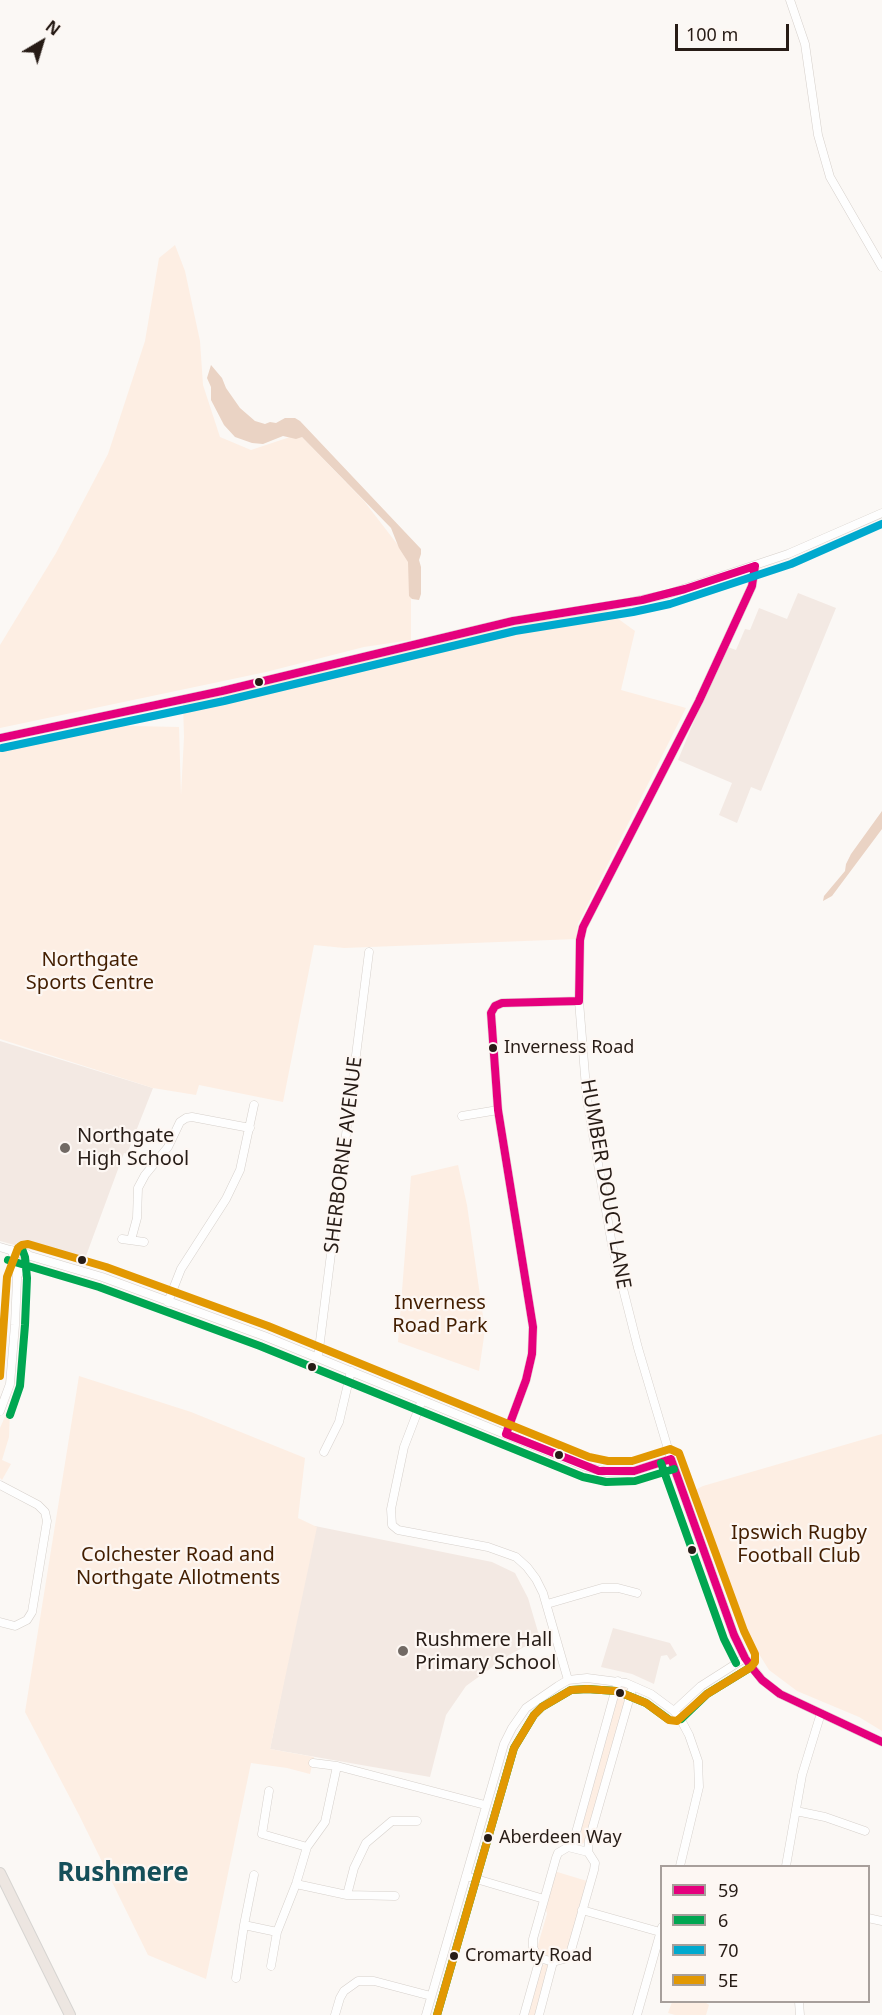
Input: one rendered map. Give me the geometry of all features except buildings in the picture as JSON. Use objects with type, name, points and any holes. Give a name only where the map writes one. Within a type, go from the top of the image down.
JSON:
[{"type":"main road","points":[[0,1873],[70,2015]]},
{"type":"street","points":[[790,0],[806,44],[818,135],[830,177],[882,267]]},
{"type":"street","points":[[0,738],[222,691],[503,623],[659,596],[755,566],[882,513]]},
{"type":"street","name":"HUMBER DOUCY LANE","points":[[755,566],[752,586],[699,701],[583,927],[580,940],[579,1001],[586,1100],[612,1245],[639,1348],[671,1459],[734,1635],[745,1658],[762,1680],[780,1694],[882,1742]]},
{"type":"street","name":"SHERBORNE AVENUE","points":[[318,1357],[369,952]]},
{"type":"street","points":[[506,1434],[526,1380],[532,1354],[533,1327],[498,1110],[492,1010],[502,1003],[579,1001]]},
{"type":"street","points":[[168,1302],[184,1264],[237,1178],[245,1156],[254,1105]]},
{"type":"street","points":[[462,1116],[498,1110]]},
{"type":"street","points":[[131,1240],[136,1218],[138,1188],[145,1175],[168,1148],[180,1122],[192,1117],[250,1128]]},
{"type":"street","points":[[122,1239],[144,1242]]},
{"type":"street","points":[[0,1247],[102,1277],[318,1357],[585,1467],[601,1472],[634,1471],[671,1459]]},
{"type":"street","points":[[0,1411],[11,1377],[17,1279],[11,1250]]},
{"type":"street","points":[[17,1279],[27,1254]]},
{"type":"street","points":[[324,1452],[339,1422],[351,1371]]},
{"type":"street","points":[[422,1400],[404,1448],[391,1509],[392,1525],[398,1530],[488,1547],[516,1557],[527,1566],[536,1579],[547,1605],[568,1680]]},
{"type":"street","points":[[0,1485],[38,1505],[45,1512],[47,1521],[32,1612],[27,1620],[15,1626],[0,1622]]},
{"type":"street","points":[[547,1605],[602,1588],[618,1588],[637,1593]]},
{"type":"street","points":[[674,1711],[701,1686],[745,1658]]},
{"type":"street","points":[[426,2015],[504,1744],[526,1708],[568,1680],[587,1678],[618,1681],[651,1694],[674,1711],[689,1735],[699,1773],[696,1807],[680,1865]]},
{"type":"street","points":[[572,1847],[618,1681]]},
{"type":"street","points":[[588,1852],[572,1847],[564,1848],[558,1853],[533,1939],[533,1947],[540,1958],[553,1962],[564,1959],[570,1954],[594,1870],[594,1863],[588,1852],[589,1839],[633,1686]]},
{"type":"street","points":[[786,1865],[801,1775],[821,1713]]},
{"type":"street","points":[[313,1763],[337,1766],[486,1805]]},
{"type":"street","points":[[272,1966],[277,1932],[296,1884],[307,1847],[325,1822],[337,1766]]},
{"type":"street","points":[[269,1791],[262,1834],[307,1847]]},
{"type":"street","points":[[796,1811],[825,1817],[865,1831]]},
{"type":"street","points":[[347,1895],[354,1868],[366,1843],[392,1821],[417,1821]]},
{"type":"street","points":[[236,1978],[254,1875]]},
{"type":"street","points":[[466,1876],[544,1899]]},
{"type":"street","points":[[296,1884],[347,1895],[394,1896]]},
{"type":"street","points":[[582,1910],[660,1933],[637,2015]]},
{"type":"street","points":[[244,1925],[277,1932]]},
{"type":"street","points":[[524,2015],[540,1958]]},
{"type":"street","points":[[539,2015],[553,1962]]},
{"type":"street","points":[[335,2015],[344,1991],[358,1981],[374,1981],[431,1996]]},
{"type":"shaded area","points":[[211,365],[222,378],[240,408],[255,421],[265,424],[276,423],[285,418],[295,418],[300,421],[421,549],[419,600],[409,596],[408,562],[391,528],[302,437],[296,439],[283,436],[263,444],[252,443],[235,437],[224,425],[211,400],[211,387],[207,378]]},
{"type":"shaded area","points":[[798,593],[836,608],[761,791],[751,787],[737,823],[719,815],[732,783],[678,760],[725,646],[736,650],[745,629],[750,630],[759,608],[787,619]]},
{"type":"shaded area","points":[[882,811],[882,829],[832,896],[823,901],[824,896],[845,871],[851,854]]},
{"type":"shaded area","name":"Northgate High School","points":[[0,1041],[153,1088],[127,1154],[124,1153],[83,1264],[0,1241]]},
{"type":"shaded area","name":"Rushmere Hall Primary School","points":[[315,1526],[492,1562],[515,1573],[528,1598],[541,1642],[509,1655],[466,1686],[446,1715],[430,1777],[270,1749]]},
{"type":"shaded area","points":[[613,1628],[670,1643],[677,1655],[670,1660],[667,1655],[661,1656],[654,1684],[632,1674],[601,1667]]},
{"type":"green space","points":[[175,245],[185,271],[200,341],[203,385],[220,437],[251,450],[299,434],[364,501],[411,562],[411,640],[364,647],[266,672],[0,728],[0,645],[56,553],[108,454],[145,341],[159,258]]},
{"type":"green space","name":"Northgate Sports Centre","points":[[606,610],[635,631],[621,690],[686,708],[578,924],[576,939],[344,948],[314,945],[283,1102],[199,1085],[196,1095],[153,1088],[0,1039],[0,745],[86,725],[179,727],[181,795],[183,703],[517,624]]},
{"type":"green space","name":"Inverness Road Park","points":[[458,1165],[467,1205],[485,1330],[479,1371],[398,1342],[411,1176]]},
{"type":"green space","name":"Colchester Road and Northgate Allotments","points":[[79,1376],[191,1412],[305,1458],[298,1518],[317,1527],[270,1749],[314,1757],[310,1774],[251,1763],[206,1979],[148,1955],[25,1712]]},
{"type":"green space","points":[[10,1405],[9,1437],[2,1460],[11,1464],[2,1480],[0,1478],[0,1428]]},
{"type":"green space","name":"Ipswich Rugby Football Club","points":[[882,1434],[882,1731],[859,1717],[797,1691],[769,1670],[744,1630],[718,1563],[695,1490]]},
{"type":"green space","points":[[623,1686],[628,1690],[585,1842],[582,1844],[578,1840],[620,1688]]},
{"type":"green space","points":[[554,1871],[587,1881],[568,1952],[558,1958],[544,1955],[537,1948],[547,1914],[545,1904]]},
{"type":"green space","points":[[542,1965],[549,1966],[536,2015],[528,2015]]},
{"type":"green space","points":[[672,2003],[706,2003],[709,2005],[706,2015],[668,2013]]},
{"type":"transit line","name":"70","points":[[2,748],[224,701],[515,631],[670,604],[791,564],[882,524]]},
{"type":"transit line","name":"59","points":[[0,738],[222,691],[513,621],[642,600],[685,589],[755,566]]},
{"type":"transit line","name":"59","points":[[579,1001],[580,940],[583,927],[699,701],[752,586],[755,566]]},
{"type":"transit line","name":"59","points":[[506,1434],[526,1380],[532,1354],[533,1327],[498,1110],[491,1013],[495,1006],[502,1003],[579,1001]]},
{"type":"transit line","name":"5E","points":[[0,1376],[7,1277],[18,1248],[28,1244],[106,1267],[268,1326],[589,1457],[608,1461],[632,1461],[670,1449],[679,1453],[744,1631],[755,1654],[755,1662],[751,1667],[707,1694],[677,1721],[669,1720],[646,1703],[616,1691],[587,1689],[571,1690],[542,1707],[534,1715],[514,1748],[437,2015]]},
{"type":"transit line","name":"6","points":[[10,1415],[20,1386],[25,1325],[27,1278],[25,1257],[21,1246]]},
{"type":"transit line","name":"6","points":[[8,1260],[99,1287],[260,1346],[583,1477],[606,1482],[635,1481],[674,1469]]},
{"type":"transit line","name":"59","points":[[506,1434],[599,1471],[634,1471],[671,1459]]},
{"type":"transit line","name":"59","points":[[671,1459],[734,1635],[753,1669],[762,1680],[780,1694],[882,1742]]},
{"type":"transit line","name":"6","points":[[661,1463],[724,1639],[736,1663]]},
{"type":"transit line","name":"6","points":[[681,1719],[707,1694],[751,1667]]},
{"type":"transit line","name":"6","points":[[437,2015],[514,1748],[534,1715],[542,1707],[571,1690],[587,1689],[616,1691],[646,1703],[668,1719]]},
{"type":"place","name":"Inverness Road","points":[[493,1048]]},
{"type":"place","name":"Northgate High School","points":[[65,1148]]},
{"type":"place","name":"Rushmere Hall Primary School","points":[[403,1651]]},
{"type":"place","name":"Aberdeen Way","points":[[488,1838]]},
{"type":"place","name":"Cromarty Road","points":[[454,1956]]},
{"type":"district","name":"Rushmere","points":[[123,1874]]}]
